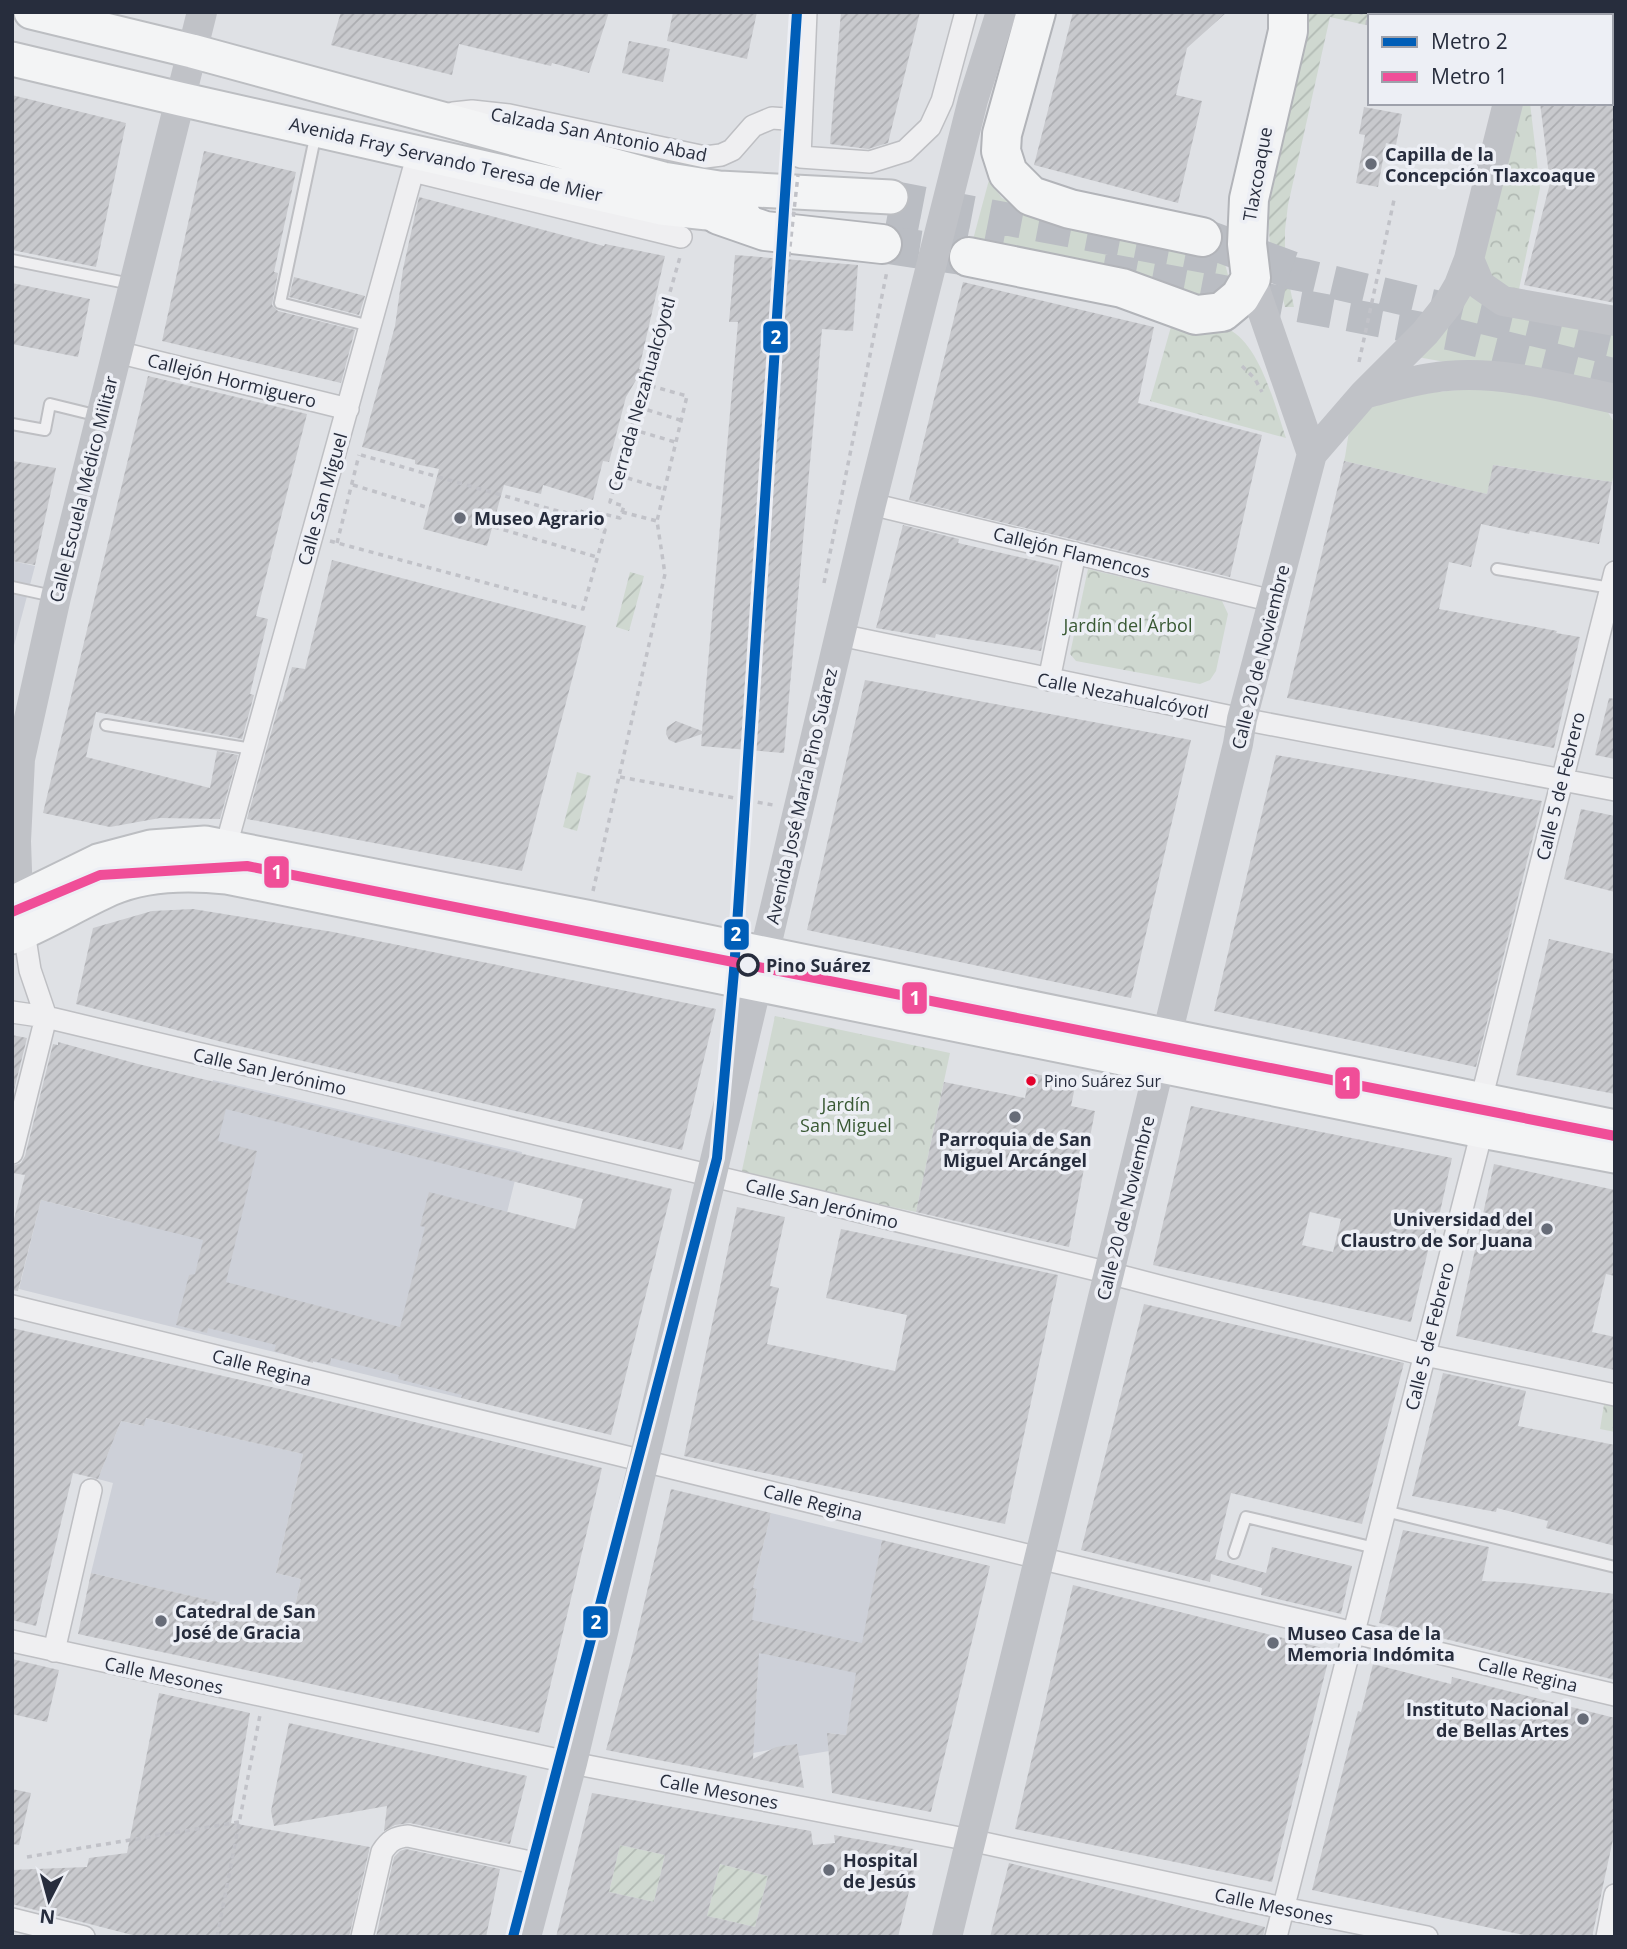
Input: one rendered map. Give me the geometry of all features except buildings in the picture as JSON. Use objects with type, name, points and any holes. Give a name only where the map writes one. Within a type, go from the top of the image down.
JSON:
[{"type":"highway","points":[[1036,12],[1002,134],[1001,151],[1008,173],[1031,196],[1070,209],[1202,237]]},
{"type":"highway","points":[[969,257],[1122,288],[1196,315],[1222,312],[1240,297],[1249,261],[1231,164],[1260,51],[1264,26],[1262,12]]},
{"type":"highway","name":"Tlaxcoaque","points":[[1249,261],[1249,199],[1287,30],[1288,12]]},
{"type":"highway","points":[[719,215],[765,231],[887,233]]},
{"type":"main road","name":"Avenida Fray Servando Teresa de Mier","points":[[32,12],[191,51],[663,179],[719,188],[887,233]]},
{"type":"main road","name":"Calle Escuela Médico Militar","points":[[16,918],[20,759],[56,597],[202,12]]},
{"type":"main road","name":"Avenida José María Pino Suárez","points":[[526,1937],[572,1763],[645,1460],[871,504],[973,100],[1001,12]]},
{"type":"main road","name":"Avenida Fray Servando Teresa de Mier","points":[[12,59],[317,130],[417,162],[661,208],[719,215]]},
{"type":"main road","points":[[1312,454],[1364,394],[1425,333],[1459,285],[1469,259],[1508,105]]},
{"type":"main road","points":[[1469,259],[1480,285],[1503,300],[1615,321]]},
{"type":"main road","name":"Tlaxcoaque","points":[[1249,261],[1312,454]]},
{"type":"main road","points":[[1364,394],[1406,382],[1448,376],[1486,376],[1532,380],[1615,399]]},
{"type":"main road","name":"Calle 20 de Noviembre","points":[[947,1937],[1164,1050],[1242,719],[1250,697],[1312,454]]},
{"type":"main road","points":[[16,918],[98,861],[178,843],[205,843],[586,917],[760,969]]},
{"type":"main road","points":[[16,918],[111,888],[158,877],[205,875],[249,881],[760,969],[1164,1050],[1481,1115],[1615,1156]]},
{"type":"main road","points":[[1481,1115],[1615,1127]]},
{"type":"street","points":[[806,12],[800,157],[870,162],[905,151],[930,127],[942,102],[966,12]]},
{"type":"street","name":"Calzada San Antonio Abad","points":[[427,117],[472,111],[509,115],[705,157],[722,156],[732,150],[753,126],[772,118],[800,120]]},
{"type":"street","points":[[417,162],[681,237]]},
{"type":"street","name":"Calle San Miguel","points":[[226,846],[417,162]]},
{"type":"street","name":"Callejón Hormiguero","points":[[117,352],[348,409]]},
{"type":"street","name":"Callejón Flamencos","points":[[871,504],[1273,601]]},
{"type":"street","points":[[1049,680],[1075,553]]},
{"type":"street","name":"Calle 5 de Febrero","points":[[1276,1937],[1425,1356],[1562,779],[1613,580]]},
{"type":"street","name":"Calle Nezahualcóyotl","points":[[839,635],[1242,719],[1615,790]]},
{"type":"street","points":[[12,1153],[46,1017],[16,918]]},
{"type":"street","name":"Calle San Jerónimo","points":[[12,1012],[46,1017],[713,1176],[1109,1273],[1425,1356],[1615,1395]]},
{"type":"street","name":"Calle Regina","points":[[12,1306],[1040,1558],[1615,1695]]},
{"type":"street","points":[[54,1651],[91,1490]]},
{"type":"street","name":"Calle Mesones","points":[[12,1641],[572,1763],[970,1839],[1427,1937]]},
{"type":"street","points":[[362,1937],[382,1853],[388,1843],[397,1837],[408,1836],[544,1865]]},
{"type":"street","points":[[1607,1937],[1615,1895]]},
{"type":"street","points":[[12,1919],[84,1937]]},
{"type":"lane","points":[[317,130],[280,303],[370,326]]},
{"type":"lane","points":[[12,260],[134,285]]},
{"type":"lane","points":[[12,424],[45,430],[50,404],[101,417]]},
{"type":"lane","points":[[1497,569],[1613,580]]},
{"type":"lane","points":[[12,587],[56,597]]},
{"type":"lane","points":[[106,724],[252,749]]},
{"type":"lane","points":[[1385,1511],[1615,1567]]},
{"type":"lane","points":[[1234,1553],[1246,1517],[1375,1548]]},
{"type":"path","points":[[1358,12],[1369,13]]},
{"type":"path","points":[[1435,12],[1446,14]]},
{"type":"path","points":[[1470,12],[1476,14]]},
{"type":"path","points":[[1367,25],[1368,19]]},
{"type":"path","points":[[780,336],[798,175]]},
{"type":"path","points":[[1359,364],[1394,200]]},
{"type":"path","points":[[823,588],[887,233]]},
{"type":"path","name":"Cerrada Nezahualcóyotl","points":[[583,509],[620,518],[624,506],[610,502],[679,266],[681,237]]},
{"type":"path","points":[[1242,366],[1255,379],[1263,393]]},
{"type":"path","points":[[586,917],[665,574],[657,521],[687,396],[645,384]]},
{"type":"path","points":[[638,407],[680,420]]},
{"type":"path","points":[[631,429],[674,442]]},
{"type":"path","points":[[337,543],[353,485],[358,454],[563,512],[572,514],[583,509]]},
{"type":"path","points":[[618,475],[663,489]]},
{"type":"path","points":[[353,485],[429,508]]},
{"type":"path","points":[[311,536],[583,609],[605,530],[578,522],[583,509]]},
{"type":"path","points":[[622,512],[657,521]]},
{"type":"path","points":[[494,527],[597,557]]},
{"type":"path","points":[[620,777],[779,806]]},
{"type":"path","points":[[217,1937],[264,1697]]},
{"type":"path","points":[[27,1857],[239,1822]]},
{"type":"shaded area","points":[[12,561],[35,566],[12,653]]},
{"type":"shaded area","points":[[213,1080],[522,1152],[461,1398],[19,1289],[41,1200],[120,1220],[145,1114],[202,1127]]},
{"type":"shaded area","points":[[146,1418],[303,1454],[276,1573],[301,1579],[292,1619],[91,1573],[113,1483],[98,1479],[121,1421],[143,1426]]},
{"type":"shaded area","points":[[771,1513],[882,1540],[846,1735],[828,1733],[829,1751],[799,1756],[797,1745],[753,1753],[758,1671],[742,1669],[757,1590],[753,1588]]},
{"type":"green space","points":[[1307,12],[1516,12],[1368,14],[1368,26],[1330,17],[1288,205],[1285,264],[1294,307],[1285,307],[1270,248],[1268,209],[1306,42]]},
{"type":"green space","points":[[1513,105],[1530,105],[1540,188],[1518,294],[1482,269]]},
{"type":"green space","points":[[989,180],[1002,198],[1028,209],[1222,253],[1228,275],[1221,296],[1201,304],[971,247]]},
{"type":"green space","points":[[1465,290],[1615,331],[1615,393],[1412,356]]},
{"type":"green space","points":[[1174,316],[1216,324],[1239,337],[1249,348],[1265,377],[1286,438],[1150,401]]},
{"type":"green space","points":[[1471,389],[1529,391],[1606,409],[1615,424],[1615,469],[1612,482],[1494,465],[1487,494],[1344,461],[1352,424],[1373,407],[1407,397]]},
{"type":"green space","name":"Jardín del Árbol","points":[[1088,569],[1222,601],[1228,614],[1216,671],[1210,680],[1200,684],[1076,661],[1070,654]]},
{"type":"green space","points":[[630,572],[644,576],[629,631],[616,627]]},
{"type":"green space","points":[[577,772],[591,776],[577,831],[563,827]]},
{"type":"green space","name":"Jardín San Miguel","points":[[775,1016],[950,1053],[916,1212],[741,1175]]},
{"type":"green space","points":[[1607,1386],[1615,1387],[1615,1432],[1600,1429]]},
{"type":"green space","points":[[620,1845],[665,1855],[654,1902],[609,1892]]},
{"type":"green space","points":[[720,1864],[768,1876],[755,1927],[707,1916]]},
{"type":"tunnel","points":[[891,197],[1307,276],[1615,349]]},
{"type":"tunnel","points":[[885,228],[1002,250]]},
{"type":"tunnel","points":[[1202,237],[1307,276]]},
{"type":"tunnel","points":[[882,244],[969,257]]},
{"type":"tunnel","points":[[1103,269],[1451,334],[1615,375]]},
{"type":"metro line","name":"2","points":[[513,1937],[717,1158],[734,971],[797,12]]},
{"type":"metro line","name":"1","points":[[12,912],[100,875],[247,866],[1615,1136]]},
{"type":"place","name":"Capilla de la Concepción Tlaxcoaque","points":[[1371,164]]},
{"type":"place","name":"Museo Agrario","points":[[460,518]]},
{"type":"place","name":"Pino Suárez","points":[[748,965]]},
{"type":"place","name":"Pino Suárez Sur","points":[[1031,1081]]},
{"type":"place","name":"Parroquia de San Miguel Arcángel","points":[[1015,1117]]},
{"type":"place","name":"Universidad del Claustro de Sor Juana","points":[[1547,1229]]},
{"type":"place","name":"Catedral de San José de Gracia","points":[[161,1621]]},
{"type":"place","name":"Museo Casa de la Memoria Indómita","points":[[1273,1643]]},
{"type":"place","name":"Instituto Nacional de Bellas Artes","points":[[1583,1719]]},
{"type":"place","name":"Hospital de Jesús","points":[[829,1870]]}]
